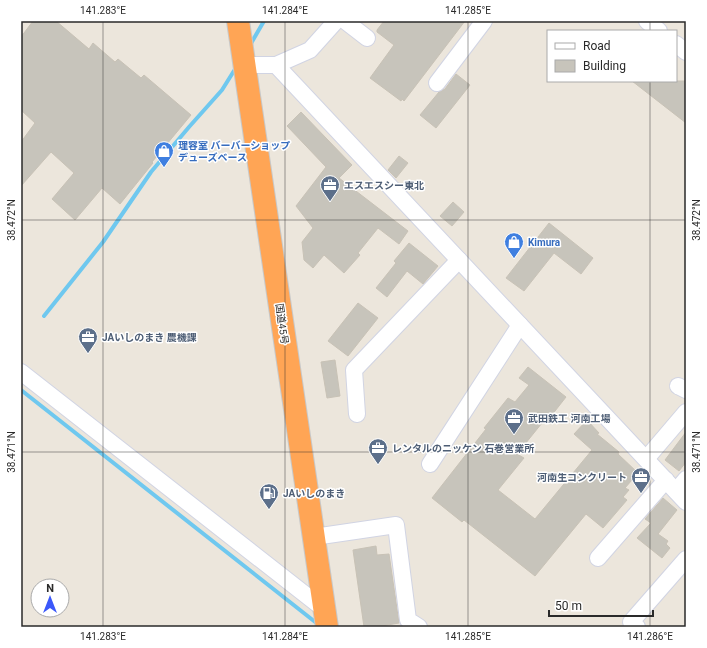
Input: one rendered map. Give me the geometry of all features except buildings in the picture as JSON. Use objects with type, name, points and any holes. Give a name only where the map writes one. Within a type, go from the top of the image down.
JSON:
[{"type":"highway","name":"国道45号","points":[[238,21],[326,619]]},
{"type":"street","points":[[243,58],[276,64],[310,50],[336,21]]},
{"type":"street","points":[[345,21],[367,38]]},
{"type":"street","points":[[437,83],[484,21]]},
{"type":"street","points":[[647,21],[658,30]]},
{"type":"street","points":[[677,45],[686,52]]},
{"type":"street","points":[[276,64],[676,491]]},
{"type":"street","points":[[357,414],[354,370],[459,260]]},
{"type":"street","points":[[430,464],[520,325]]},
{"type":"street","points":[[21,372],[326,619]]},
{"type":"street","points":[[646,459],[686,412]]},
{"type":"street","points":[[598,558],[676,491],[686,479]]},
{"type":"street","points":[[314,537],[396,525],[408,620],[418,627]]},
{"type":"street","points":[[636,627],[630,622],[686,559]]},
{"type":"waterway","points":[[249,47],[264,21]]},
{"type":"waterway","points":[[44,316],[103,242],[151,172],[222,90],[237,66]]},
{"type":"waterway","points":[[21,390],[319,625]]},
{"type":"place","name":"理容室 バーバーショップ デューズベース","points":[[164,168]]},
{"type":"place","name":"エスエスシー東北","points":[[330,202]]},
{"type":"place","name":"Kimura","points":[[514,259]]},
{"type":"place","name":"JAいしのまき 農機課","points":[[88,354]]},
{"type":"place","name":"武田鉄工 河南工場","points":[[514,435]]},
{"type":"place","name":"レンタルのニッケン 石巻営業所","points":[[378,465]]},
{"type":"place","name":"河南生コンクリート","points":[[641,494]]},
{"type":"place","name":"JAいしのまき","points":[[269,510]]}]
